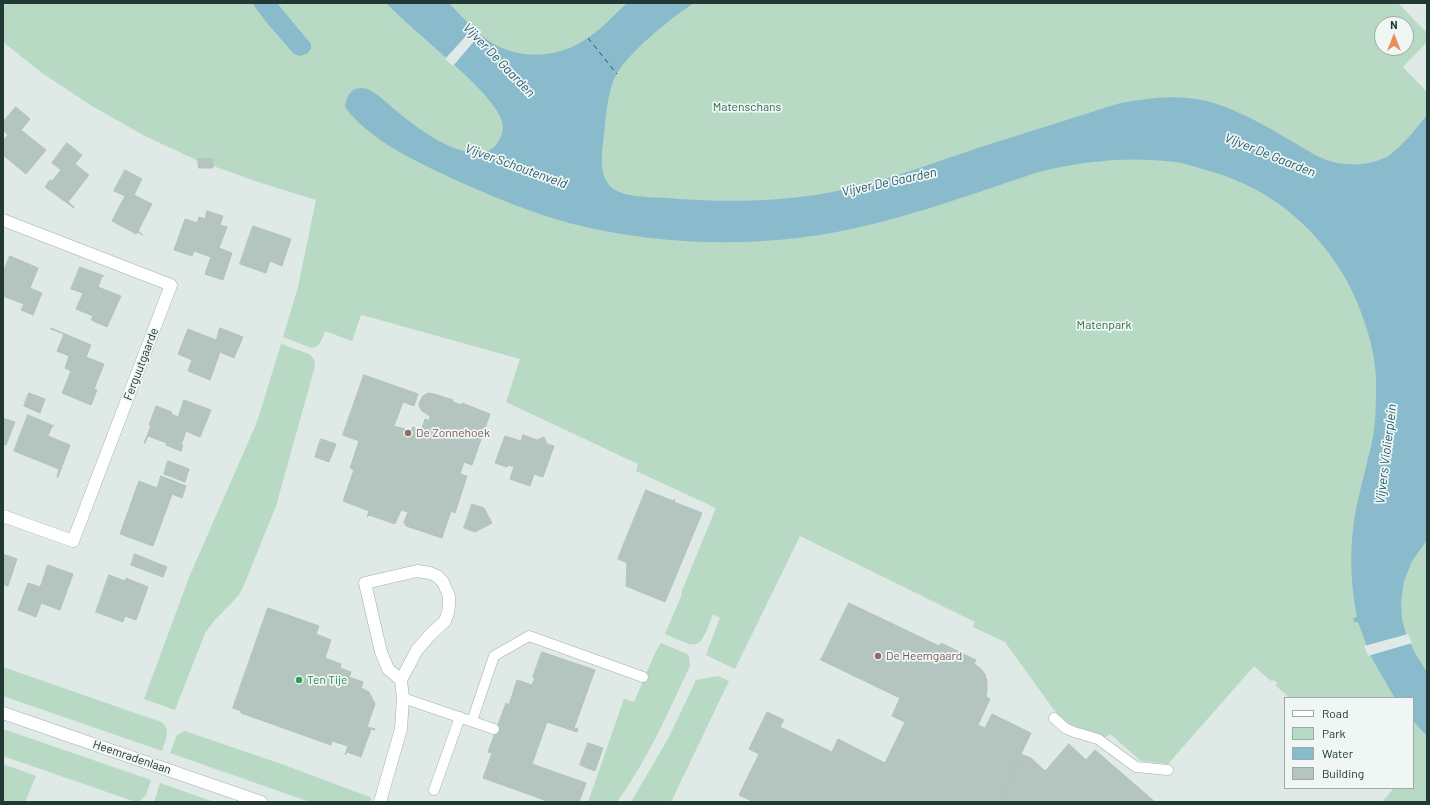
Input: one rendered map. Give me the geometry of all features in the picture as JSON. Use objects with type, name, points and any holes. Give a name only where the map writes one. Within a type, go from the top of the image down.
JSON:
[{"type":"street","name":"Ferguutgaarde","points":[[3,220],[171,285],[74,541],[3,516]]},
{"type":"street","points":[[380,802],[401,729],[403,698],[401,680],[417,650],[445,621],[448,613],[449,596],[443,582],[437,576],[423,571],[417,571],[366,583],[381,652],[388,669],[401,680]]},
{"type":"street","name":"Heemradenlaan","points":[[3,713],[261,802]]},
{"type":"lane","points":[[472,721],[494,656],[529,636],[643,677]]},
{"type":"lane","points":[[403,698],[494,728]]},
{"type":"lane","points":[[434,790],[460,717]]},
{"type":"lane","points":[[1054,718],[1064,728],[1098,739],[1136,767],[1168,770]]},
{"type":"green space","name":"Matenpark","points":[[3,3],[1398,3],[1411,16],[1374,16],[1374,56],[1414,56],[1403,67],[1427,92],[1427,115],[1406,140],[1427,325],[1427,802],[1382,802],[1393,789],[1414,789],[1414,697],[1289,697],[1275,685],[1278,684],[1274,680],[1271,681],[1254,666],[1168,764],[1141,761],[1110,734],[1105,738],[1095,733],[1075,727],[1064,721],[1054,710],[1005,642],[973,627],[975,622],[800,536],[735,669],[706,655],[720,618],[713,614],[701,641],[696,644],[685,643],[665,634],[716,508],[636,471],[638,464],[506,402],[520,359],[362,315],[352,341],[325,331],[319,344],[312,348],[283,337],[298,287],[316,200],[258,182],[194,159],[143,135],[92,106],[42,73],[3,42]]},
{"type":"green space","name":"Matenpark","points":[[1414,20],[1427,33],[1427,42],[1414,56]]},
{"type":"green space","points":[[281,344],[309,354],[314,359],[315,366],[276,506],[239,595],[214,621],[205,633],[175,710],[144,699],[190,575],[257,422]]},
{"type":"green space","points":[[661,643],[687,654],[689,656],[690,666],[665,719],[638,770],[617,802],[588,802],[624,699],[634,702],[656,651]]},
{"type":"green space","points":[[3,667],[161,722],[166,728],[167,732],[162,751],[3,696]]},
{"type":"green space","points":[[718,676],[729,681],[671,802],[631,802],[669,737],[696,680]]},
{"type":"green space","points":[[3,729],[151,780],[146,795],[140,801],[133,801],[3,756]]},
{"type":"green space","points":[[185,731],[287,766],[370,797],[370,802],[310,802],[170,753],[177,735]]},
{"type":"green space","points":[[3,764],[36,776],[25,802],[3,802]]},
{"type":"green space","points":[[160,783],[214,802],[154,802]]},
{"type":"water","points":[[252,3],[277,3],[311,44],[311,48],[308,53],[300,56],[294,54]]},
{"type":"water","points":[[386,3],[449,3],[476,31],[497,46],[522,54],[547,54],[572,47],[583,41],[601,28],[627,3],[694,3],[662,27],[629,57],[615,77],[611,88],[607,106],[602,148],[603,172],[610,186],[615,190],[621,193],[637,196],[689,200],[733,201],[799,197],[842,190],[894,176],[1117,104],[1144,99],[1172,97],[1212,103],[1251,119],[1320,157],[1331,162],[1346,164],[1369,163],[1387,157],[1404,143],[1427,115],[1427,540],[1412,561],[1404,581],[1401,602],[1402,619],[1406,634],[1416,655],[1427,672],[1427,736],[1414,722],[1414,697],[1394,697],[1370,655],[1358,622],[1354,622],[1353,618],[1357,617],[1351,569],[1353,527],[1373,437],[1375,416],[1375,369],[1371,343],[1353,292],[1334,260],[1304,225],[1268,196],[1225,176],[1192,166],[1178,162],[1141,159],[1089,162],[1055,168],[956,200],[873,224],[798,238],[760,241],[682,241],[606,231],[569,223],[542,215],[501,200],[462,183],[415,160],[383,142],[356,120],[345,107],[351,92],[358,88],[362,88],[370,90],[414,125],[439,141],[452,147],[465,151],[478,152],[490,150],[495,146],[501,137],[503,127],[500,117],[494,106],[485,95],[462,72]]},
{"type":"pier","points":[[475,26],[482,32],[453,66],[445,59]]},
{"type":"pier","points":[[1408,634],[1412,643],[1368,656],[1364,646]]},
{"type":"building","points":[[16,107],[30,119],[21,130],[46,150],[26,174],[3,155],[3,141],[8,135],[3,130],[3,122]]},
{"type":"building","points":[[67,143],[82,155],[75,164],[89,175],[68,202],[74,208],[45,187],[61,170],[52,163]]},
{"type":"building","points":[[198,159],[213,159],[213,168],[199,168]]},
{"type":"building","points":[[125,170],[142,179],[134,195],[152,204],[138,231],[143,235],[137,232],[136,234],[112,221],[125,196],[114,191]]},
{"type":"building","points":[[207,211],[223,216],[220,225],[227,227],[219,248],[232,253],[223,280],[205,274],[211,257],[194,251],[192,256],[174,250],[185,219],[197,223],[199,217],[205,219]]},
{"type":"building","points":[[253,226],[291,239],[282,266],[270,261],[266,273],[240,264]]},
{"type":"building","points":[[10,256],[38,268],[30,288],[42,293],[33,315],[21,310],[24,304],[3,296],[3,273]]},
{"type":"building","points":[[80,267],[104,276],[102,276],[98,287],[121,296],[107,327],[91,320],[93,316],[76,309],[83,293],[71,289]]},
{"type":"building","points":[[51,328],[91,345],[86,357],[104,364],[94,389],[97,390],[91,405],[62,393],[71,371],[65,368],[69,356],[57,351],[64,334]]},
{"type":"building","points":[[220,328],[243,337],[234,358],[220,352],[210,380],[188,371],[192,360],[178,354],[188,329],[216,340]]},
{"type":"building","points":[[364,375],[418,394],[414,406],[403,402],[394,426],[411,431],[413,427],[421,431],[425,419],[429,421],[430,416],[422,411],[419,406],[423,396],[428,393],[453,400],[453,402],[461,405],[462,403],[490,414],[472,465],[464,462],[460,474],[467,476],[455,513],[451,511],[442,538],[406,526],[404,522],[408,512],[401,510],[395,524],[369,515],[367,517],[369,511],[343,501],[354,470],[350,468],[359,441],[343,435]]},
{"type":"building","points":[[29,393],[45,399],[40,413],[24,406]]},
{"type":"building","points":[[184,400],[211,410],[200,437],[186,431],[181,445],[183,445],[181,451],[166,445],[167,443],[148,436],[144,443],[151,426],[149,425],[156,406],[172,412],[171,414],[178,417]]},
{"type":"building","points":[[28,415],[54,426],[52,426],[48,436],[70,445],[58,477],[59,469],[14,451]]},
{"type":"building","points":[[3,418],[15,422],[6,445],[3,444]]},
{"type":"building","points":[[523,435],[537,440],[544,437],[547,444],[554,446],[543,477],[534,474],[530,486],[510,479],[514,467],[508,465],[507,467],[495,463],[505,436],[521,441]]},
{"type":"building","points":[[321,439],[336,444],[329,462],[315,457]]},
{"type":"building","points":[[168,461],[189,469],[185,482],[164,474]]},
{"type":"building","points":[[161,476],[186,486],[182,498],[172,494],[153,546],[120,534],[139,481],[157,488]]},
{"type":"building","points":[[646,490],[673,501],[675,499],[674,502],[702,513],[665,602],[626,586],[627,563],[618,559]]},
{"type":"building","points":[[472,504],[484,508],[492,523],[475,532],[464,528]]},
{"type":"building","points":[[3,554],[17,559],[8,586],[3,584]]},
{"type":"building","points":[[135,554],[167,567],[163,577],[131,565]]},
{"type":"building","points":[[48,565],[73,574],[60,610],[41,603],[36,617],[18,610],[28,583],[40,587]]},
{"type":"building","points":[[109,575],[125,581],[126,578],[148,587],[136,620],[125,616],[123,622],[96,612]]},
{"type":"building","points":[[849,603],[939,646],[941,643],[976,660],[974,664],[985,674],[987,682],[986,697],[990,699],[978,725],[985,728],[992,714],[1031,733],[998,802],[754,802],[739,795],[759,754],[749,749],[767,712],[784,720],[780,727],[832,752],[838,739],[885,763],[905,722],[892,716],[900,698],[821,660]]},
{"type":"building","name":"Ten Tije","points":[[268,608],[319,626],[316,634],[331,640],[325,658],[341,664],[340,668],[351,672],[349,677],[363,682],[361,688],[369,692],[375,704],[367,727],[375,730],[371,729],[361,757],[347,752],[345,755],[348,746],[332,741],[331,745],[241,713],[241,711],[233,708]]},
{"type":"building","points":[[542,652],[595,670],[574,728],[578,729],[577,732],[547,722],[532,764],[586,783],[579,802],[550,802],[483,778],[492,753],[488,752],[506,703],[509,705],[517,680],[532,685],[535,678],[533,677]]},
{"type":"building","points":[[588,743],[603,748],[595,771],[580,765]]},
{"type":"building","points":[[1069,744],[1086,760],[1095,750],[1155,802],[998,802],[1021,754],[1031,758],[1045,771]]},
{"type":"ferry route","points":[[588,38],[617,74]]},
{"type":"place","name":"De Zonnehoek","points":[[408,433]]},
{"type":"place","name":"De Heemgaard","points":[[878,656]]},
{"type":"place","name":"Ten Tije","points":[[299,680]]},
{"type":"water label","name":"Vijver De Gaarden","points":[[499,60]]},
{"type":"water label","name":"Vijver De Gaarden","points":[[1270,155]]},
{"type":"water label","name":"Vijver Schoutenveld","points":[[516,166]]},
{"type":"water label","name":"Vijver De Gaarden","points":[[889,182]]},
{"type":"water label","name":"Vijvers Violierplein","points":[[1386,454]]},
{"type":"park label","name":"Matenschans","points":[[747,107]]}]
